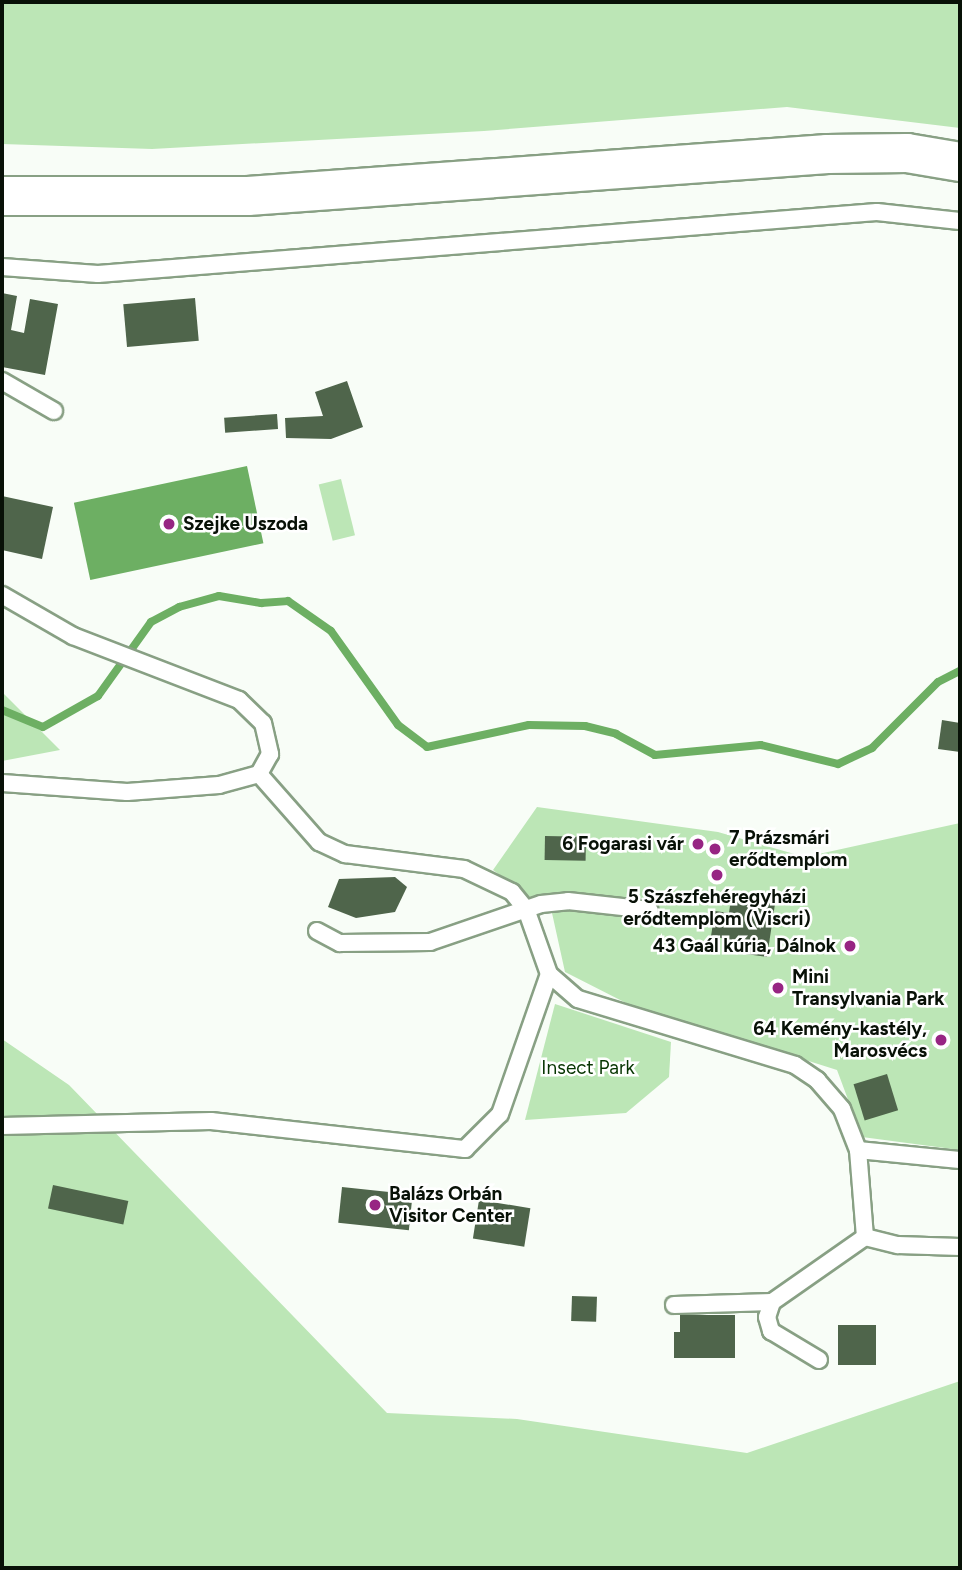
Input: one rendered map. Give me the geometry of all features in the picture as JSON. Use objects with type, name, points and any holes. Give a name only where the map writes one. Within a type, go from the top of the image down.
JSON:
[{"type":"main road","points":[[2,196],[248,196],[827,154],[907,153],[960,162]]},
{"type":"lane","points":[[2,267],[98,274],[877,212],[960,221]]},
{"type":"lane","points":[[2,381],[54,411]]},
{"type":"lane","points":[[2,595],[73,636],[249,706],[263,723],[270,754],[258,774],[219,785],[127,792],[2,783]]},
{"type":"lane","points":[[258,774],[319,842],[345,854],[464,869],[512,892],[526,909],[549,974],[578,999],[795,1065],[817,1080],[842,1109],[858,1150],[865,1237]]},
{"type":"lane","points":[[317,931],[340,943],[430,942],[526,909],[568,901],[650,910]]},
{"type":"lane","points":[[2,1126],[211,1121],[465,1149],[500,1114],[549,974]]},
{"type":"lane","points":[[858,1150],[960,1160]]},
{"type":"lane","points":[[674,1305],[772,1302],[865,1237],[898,1245],[960,1247]]},
{"type":"lane","points":[[772,1302],[767,1317],[771,1331],[819,1360]]},
{"type":"green space","points":[[2,2],[960,2],[960,128],[787,107],[484,131],[152,149],[2,144]]},
{"type":"green space","points":[[341,479],[355,535],[333,541],[319,485]]},
{"type":"green space","points":[[2,692],[60,750],[2,761]]},
{"type":"green space","name":"Mini Transylvania Park","points":[[537,807],[718,832],[805,857],[960,823],[960,1150],[862,1137],[837,1070],[628,1004],[565,972],[552,913],[493,870]]},
{"type":"green space","name":"Insect Park","points":[[555,1004],[671,1042],[669,1077],[626,1113],[525,1120]]},
{"type":"green space","points":[[2,1039],[69,1085],[387,1413],[517,1419],[747,1453],[960,1381],[960,1568],[2,1568]]},
{"type":"shaded area","name":"Szejke Uszoda","points":[[247,466],[263,543],[90,580],[74,503]]},
{"type":"building","points":[[2,293],[17,296],[11,330],[24,333],[30,299],[58,304],[45,375],[2,367]]},
{"type":"building","points":[[195,298],[199,341],[127,347],[123,304]]},
{"type":"building","points":[[347,381],[363,427],[331,439],[286,438],[285,418],[323,416],[315,392]]},
{"type":"building","points":[[277,414],[278,429],[225,433],[224,418]]},
{"type":"building","points":[[2,496],[53,507],[42,559],[2,550]]},
{"type":"building","points":[[942,720],[960,723],[960,752],[938,749]]},
{"type":"building","points":[[545,836],[586,837],[586,861],[545,860]]},
{"type":"building","points":[[395,877],[407,887],[395,912],[356,918],[328,907],[339,879]]},
{"type":"building","points":[[731,898],[775,904],[767,957],[724,951],[726,939],[711,936],[715,911],[729,913]]},
{"type":"building","points":[[887,1074],[898,1110],[865,1121],[854,1084]]},
{"type":"building","points":[[53,1185],[128,1201],[123,1224],[48,1208]]},
{"type":"building","points":[[342,1187],[413,1194],[409,1230],[338,1223]]},
{"type":"building","points":[[479,1200],[530,1208],[524,1247],[473,1239]]},
{"type":"building","points":[[572,1296],[597,1297],[596,1322],[571,1321]]},
{"type":"building","points":[[680,1315],[735,1315],[735,1358],[674,1358],[674,1332],[680,1332]]},
{"type":"building","points":[[838,1325],[876,1325],[876,1365],[838,1365]]},
{"type":"waterway","points":[[2,710],[43,727],[98,696],[151,622],[179,607],[219,596],[261,603],[288,601],[331,631],[398,725],[427,747],[529,725],[585,726],[616,734],[655,755],[761,745],[838,764],[872,748],[938,682],[960,671]]},
{"type":"place","name":"Szejke Uszoda","points":[[169,524]]},
{"type":"place","name":"6 Fogarasi vár","points":[[698,844]]},
{"type":"place","name":"7 Prázsmári erődtemplom","points":[[715,849]]},
{"type":"place","name":"5 Szászfehéregyházi erődtemplom (Viscri)","points":[[717,875]]},
{"type":"place","name":"43 Gaál kúria, Dálnok","points":[[850,946]]},
{"type":"place","name":"Mini Transylvania Park","points":[[778,988]]},
{"type":"place","name":"64 Kemény-kastély, Marosvécs","points":[[941,1040]]},
{"type":"place","name":"Balázs Orbán Visitor Center","points":[[375,1205]]}]
